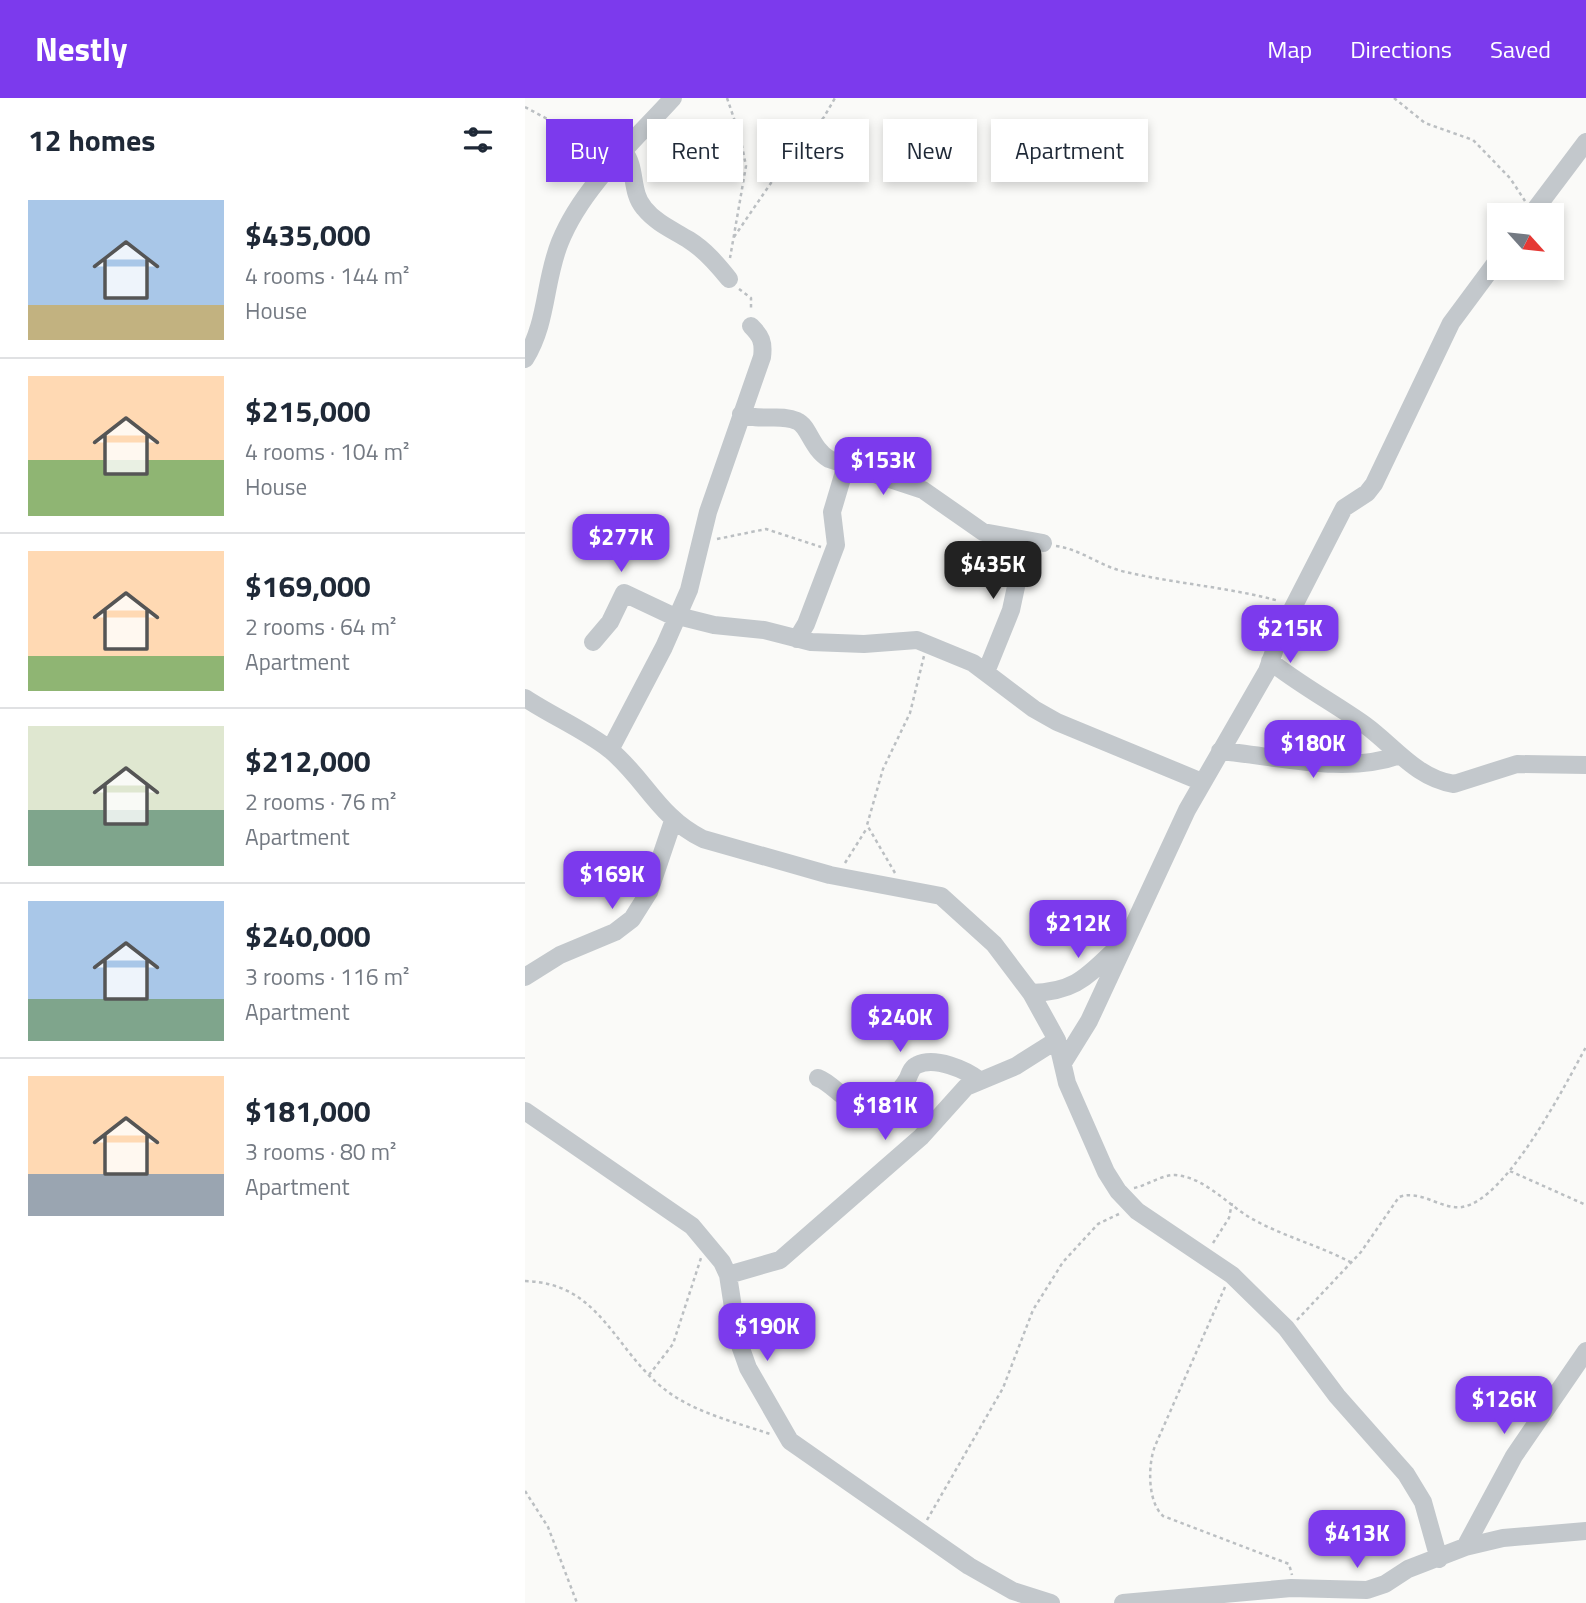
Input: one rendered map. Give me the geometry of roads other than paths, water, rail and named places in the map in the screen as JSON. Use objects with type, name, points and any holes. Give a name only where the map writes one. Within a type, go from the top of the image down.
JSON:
[{"type":"street","points":[[633,143],[673,98]]},
{"type":"street","points":[[1540,203],[1586,142]]},
{"type":"street","points":[[633,176],[637,198],[643,208],[701,250],[729,279]]},
{"type":"street","points":[[525,359],[541,330],[551,269],[561,240],[577,210],[600,182]]},
{"type":"street","points":[[1063,1063],[1089,1021],[1202,782],[1247,708],[1344,508],[1367,493],[1374,484],[1451,323],[1487,275]]},
{"type":"street","points":[[610,750],[689,590],[700,541],[764,345],[760,335],[751,326]]},
{"type":"street","points":[[741,414],[764,419],[796,420],[806,430],[816,450],[846,465],[923,490],[983,532],[1035,541],[986,672]]},
{"type":"street","points":[[797,639],[833,553],[836,534],[832,512],[846,465]]},
{"type":"street","points":[[593,642],[610,622],[624,593],[678,617],[714,625],[764,630],[797,639],[846,645],[917,640],[986,672],[1034,709],[1057,722],[1202,782]]},
{"type":"street","points":[[1271,661],[1294,680],[1365,725],[1415,768],[1454,784],[1517,764],[1586,765]]},
{"type":"street","points":[[525,698],[610,750],[673,821],[703,839],[830,875],[945,898],[994,944],[1031,993],[1057,1041],[1073,1095],[1106,1171],[1118,1191],[1137,1212],[1232,1275],[1286,1328],[1336,1396],[1406,1474],[1423,1502],[1439,1559]]},
{"type":"street","points":[[1220,751],[1342,762],[1388,759],[1400,755]]},
{"type":"street","points":[[525,976],[560,955],[615,932],[632,919],[649,892],[673,821]]},
{"type":"street","points":[[1031,993],[1062,990],[1084,980],[1126,938]]},
{"type":"street","points":[[728,1275],[780,1260],[921,1137],[954,1098],[979,1080],[1016,1066],[1057,1041]]},
{"type":"street","points":[[818,1078],[831,1083],[847,1100],[859,1104],[879,1103],[893,1097],[912,1069],[921,1064],[960,1068],[979,1080]]},
{"type":"street","points":[[525,1111],[692,1226],[728,1275],[738,1340],[748,1368],[790,1441],[938,1546],[1013,1591],[1051,1603]]},
{"type":"street","points":[[1465,1548],[1514,1456],[1586,1351]]},
{"type":"street","points":[[1123,1603],[1291,1588],[1344,1596],[1385,1584],[1408,1569],[1465,1548],[1503,1538],[1586,1531]]},
{"type":"street","points":[[1408,1569],[1432,1532]]},
{"type":"street","points":[[1373,1603],[1385,1584]]}]
